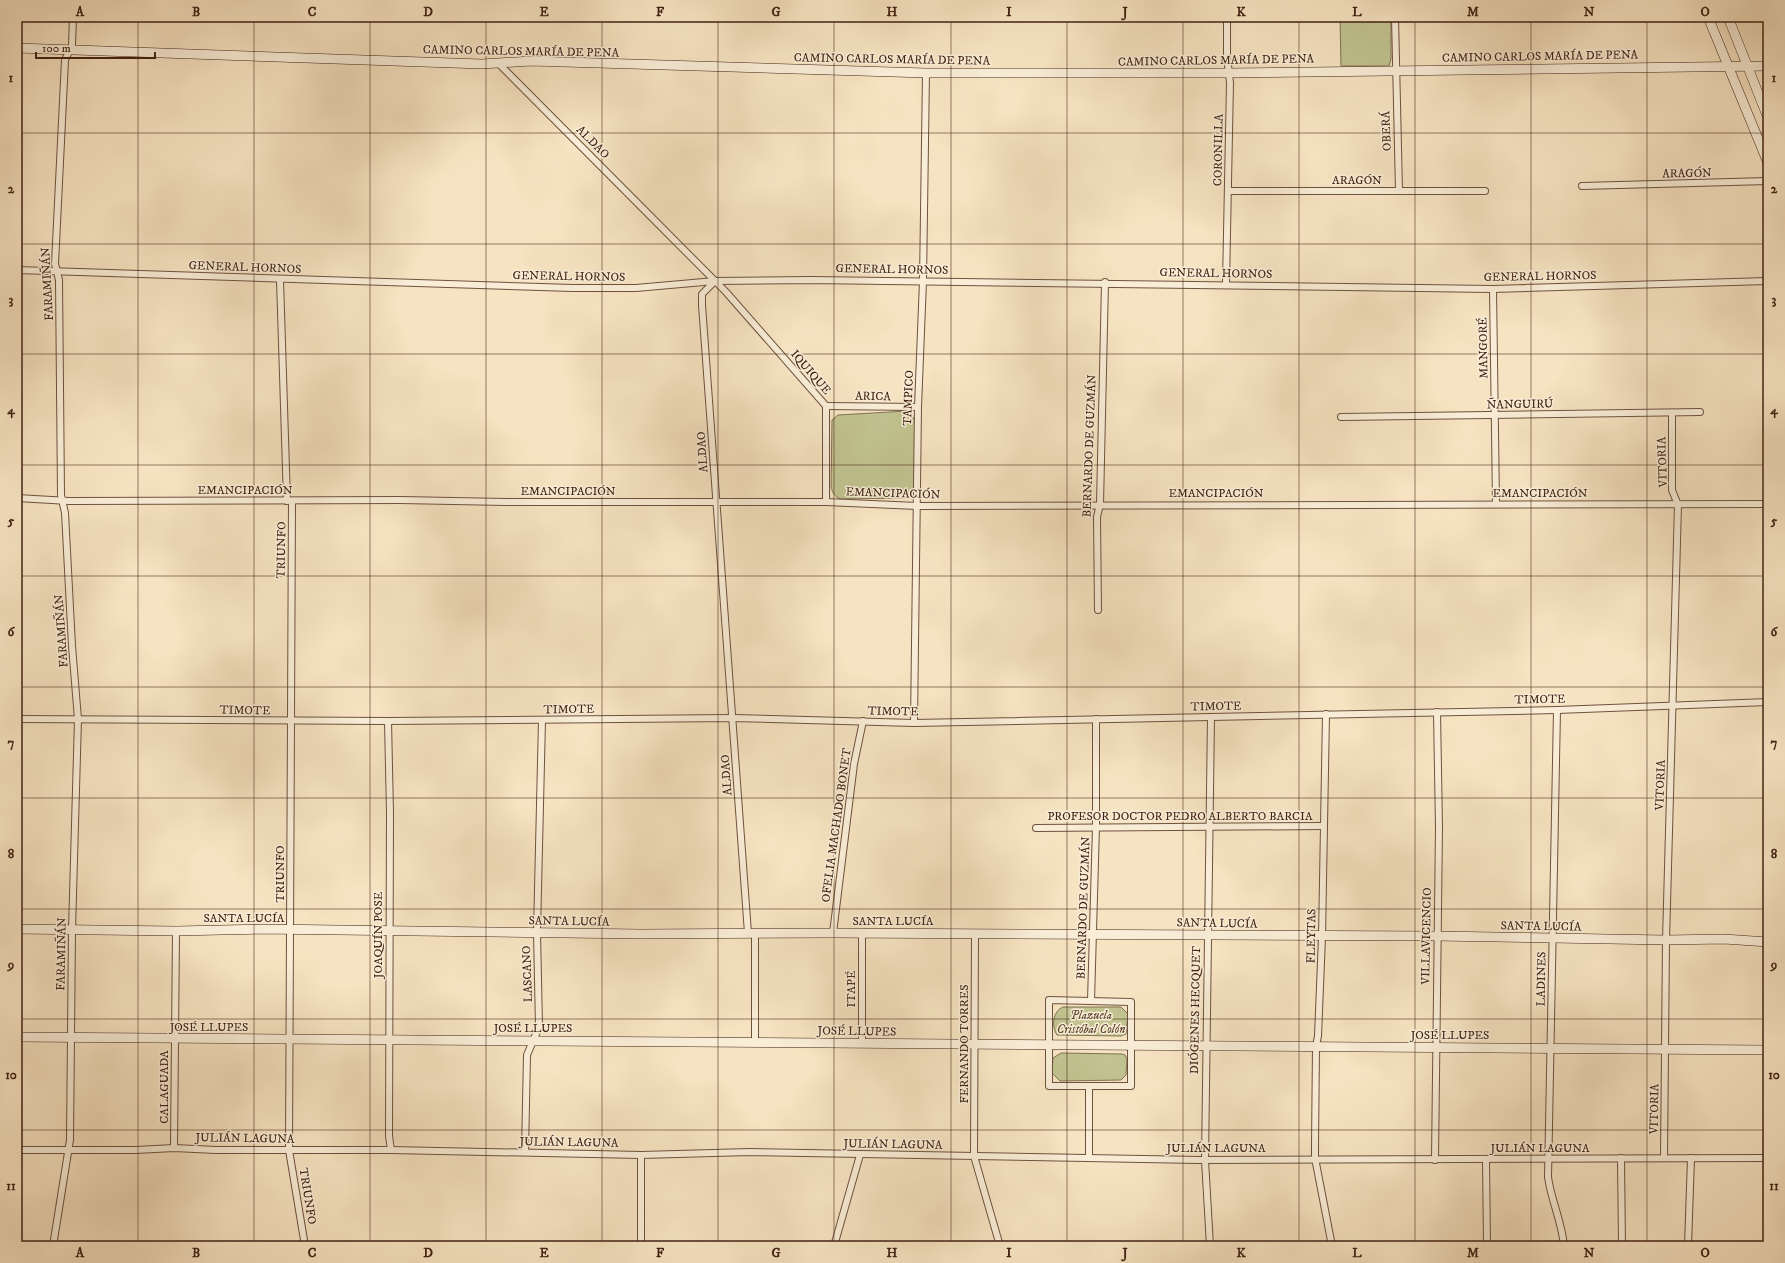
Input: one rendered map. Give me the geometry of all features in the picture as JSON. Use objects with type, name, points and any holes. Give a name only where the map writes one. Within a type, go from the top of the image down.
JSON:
[{"type":"street","name":"FARAMIÑÁN","points":[[53,1246],[70,1140],[72,930],[78,719],[63,500],[59,280],[55,264],[65,60],[73,38],[73,17]]},
{"type":"street","name":"CORONILLA","points":[[1226,284],[1229,73],[1227,17]]},
{"type":"street","name":"OBERÁ","points":[[1395,17],[1395,70],[1399,191]]},
{"type":"street","points":[[1708,17],[1768,163]]},
{"type":"street","points":[[1728,17],[1768,118]]},
{"type":"street","name":"CAMINO CARLOS MARÍA DE PENA","points":[[17,48],[280,58],[498,63],[531,61],[926,73],[1229,73],[1768,66]]},
{"type":"street","name":"ALDAO","points":[[498,63],[715,281],[702,294],[702,305],[732,718],[751,933],[756,1042]]},
{"type":"street","name":"TAMPICO","points":[[914,723],[918,407],[923,281],[926,73]]},
{"type":"street","name":"ARAGÓN","points":[[1582,186],[1768,181]]},
{"type":"street","name":"ARAGÓN","points":[[1228,191],[1485,191]]},
{"type":"street","name":"GENERAL HORNOS","points":[[17,270],[280,280],[636,288],[715,281],[1104,282],[1492,289],[1768,281]]},
{"type":"street","name":"TRIUNFO","points":[[280,280],[290,501],[291,930],[289,1150],[305,1246]]},
{"type":"street","name":"IQUIQUE","points":[[715,281],[826,406],[826,502]]},
{"type":"street","name":"BERNARDO DE GUZMÁN","points":[[1098,610],[1097,517],[1100,504],[1104,282]]},
{"type":"street","name":"MANGORÉ","points":[[1492,289],[1496,503]]},
{"type":"street","name":"ARICA","points":[[826,406],[918,407]]},
{"type":"street","name":"ÑANGUIRÚ","points":[[1341,417],[1700,412]]},
{"type":"street","name":"VITORIA","points":[[1664,1158],[1666,940],[1674,706],[1678,505],[1672,490],[1672,413]]},
{"type":"street","name":"EMANCIPACIÓN","points":[[17,498],[63,500],[826,502],[917,506],[1496,503],[1678,505],[1768,504]]},
{"type":"street","name":"TIMOTE","points":[[17,719],[388,721],[732,718],[914,723],[1557,710],[1768,702]]},
{"type":"street","name":"LADINES","points":[[1557,710],[1549,1159],[1550,1187],[1564,1246]]},
{"type":"street","name":"VILLAVICENCIO","points":[[1435,1160],[1439,826],[1437,712]]},
{"type":"street","name":"FLEYTAS","points":[[1326,714],[1322,936],[1318,1036],[1316,1046],[1315,1158],[1332,1246]]},
{"type":"street","name":"DIÓGENES HECQUET","points":[[1210,717],[1205,1046],[1205,1160],[1210,1246]]},
{"type":"street","name":"BERNARDO DE GUZMÁN","points":[[1091,1001],[1096,826],[1096,719]]},
{"type":"street","name":"LASCANO","points":[[525,1152],[527,1055],[539,1026],[537,932],[542,720]]},
{"type":"street","name":"JOAQUÍN POSE","points":[[388,721],[390,813],[389,1136],[391,1150]]},
{"type":"street","name":"OFELIA MACHADO BONET","points":[[833,933],[854,764],[863,721]]},
{"type":"street","name":"PROFESOR DOCTOR PEDRO ALBERTO BARCIA","points":[[1036,828],[1096,826],[1324,826]]},
{"type":"street","name":"SANTA LUCÍA","points":[[17,929],[176,931],[291,930],[1437,936],[1666,940],[1724,939],[1768,942]]},
{"type":"street","name":"CALAGUADA","points":[[174,1148],[176,931]]},
{"type":"street","name":"ITAPÉ","points":[[862,933],[862,1044]]},
{"type":"street","name":"FERNANDO TORRES","points":[[975,933],[974,1156],[1000,1246]]},
{"type":"street","points":[[1049,1000],[1131,1002],[1131,1086],[1049,1086],[1049,1044],[1049,1000]]},
{"type":"street","name":"JOSÉ LLUPES","points":[[17,1037],[534,1040],[862,1044],[975,1043],[1131,1046],[1666,1048],[1768,1050]]},
{"type":"street","points":[[1089,1086],[1089,1157]]},
{"type":"street","name":"JULIÁN LAGUNA","points":[[17,1150],[136,1150],[174,1148],[216,1150],[391,1150],[641,1155],[750,1152],[1205,1160],[1315,1158],[1435,1160],[1768,1158]]},
{"type":"street","points":[[641,1155],[641,1246]]},
{"type":"street","points":[[834,1246],[860,1155]]},
{"type":"street","points":[[1621,1158],[1622,1246]]},
{"type":"street","points":[[1688,1246],[1691,1158]]},
{"type":"street","points":[[1486,1159],[1487,1246]]},
{"type":"green space","points":[[1340,17],[1391,17],[1391,59],[1389,66],[1341,66]]},
{"type":"green space","points":[[907,411],[911,413],[915,422],[914,491],[909,497],[841,499],[835,496],[831,486],[832,420],[838,415]]},
{"type":"green space","name":"Plazuela Cristóbal Colón","points":[[1063,1007],[1121,1007],[1128,1014],[1126,1034],[1121,1036],[1057,1035],[1054,1027],[1054,1019],[1057,1012]]},
{"type":"green space","name":"Plazuela Cristóbal Colón","points":[[1061,1053],[1125,1055],[1127,1059],[1126,1075],[1121,1080],[1060,1081],[1052,1073],[1053,1058]]}]
